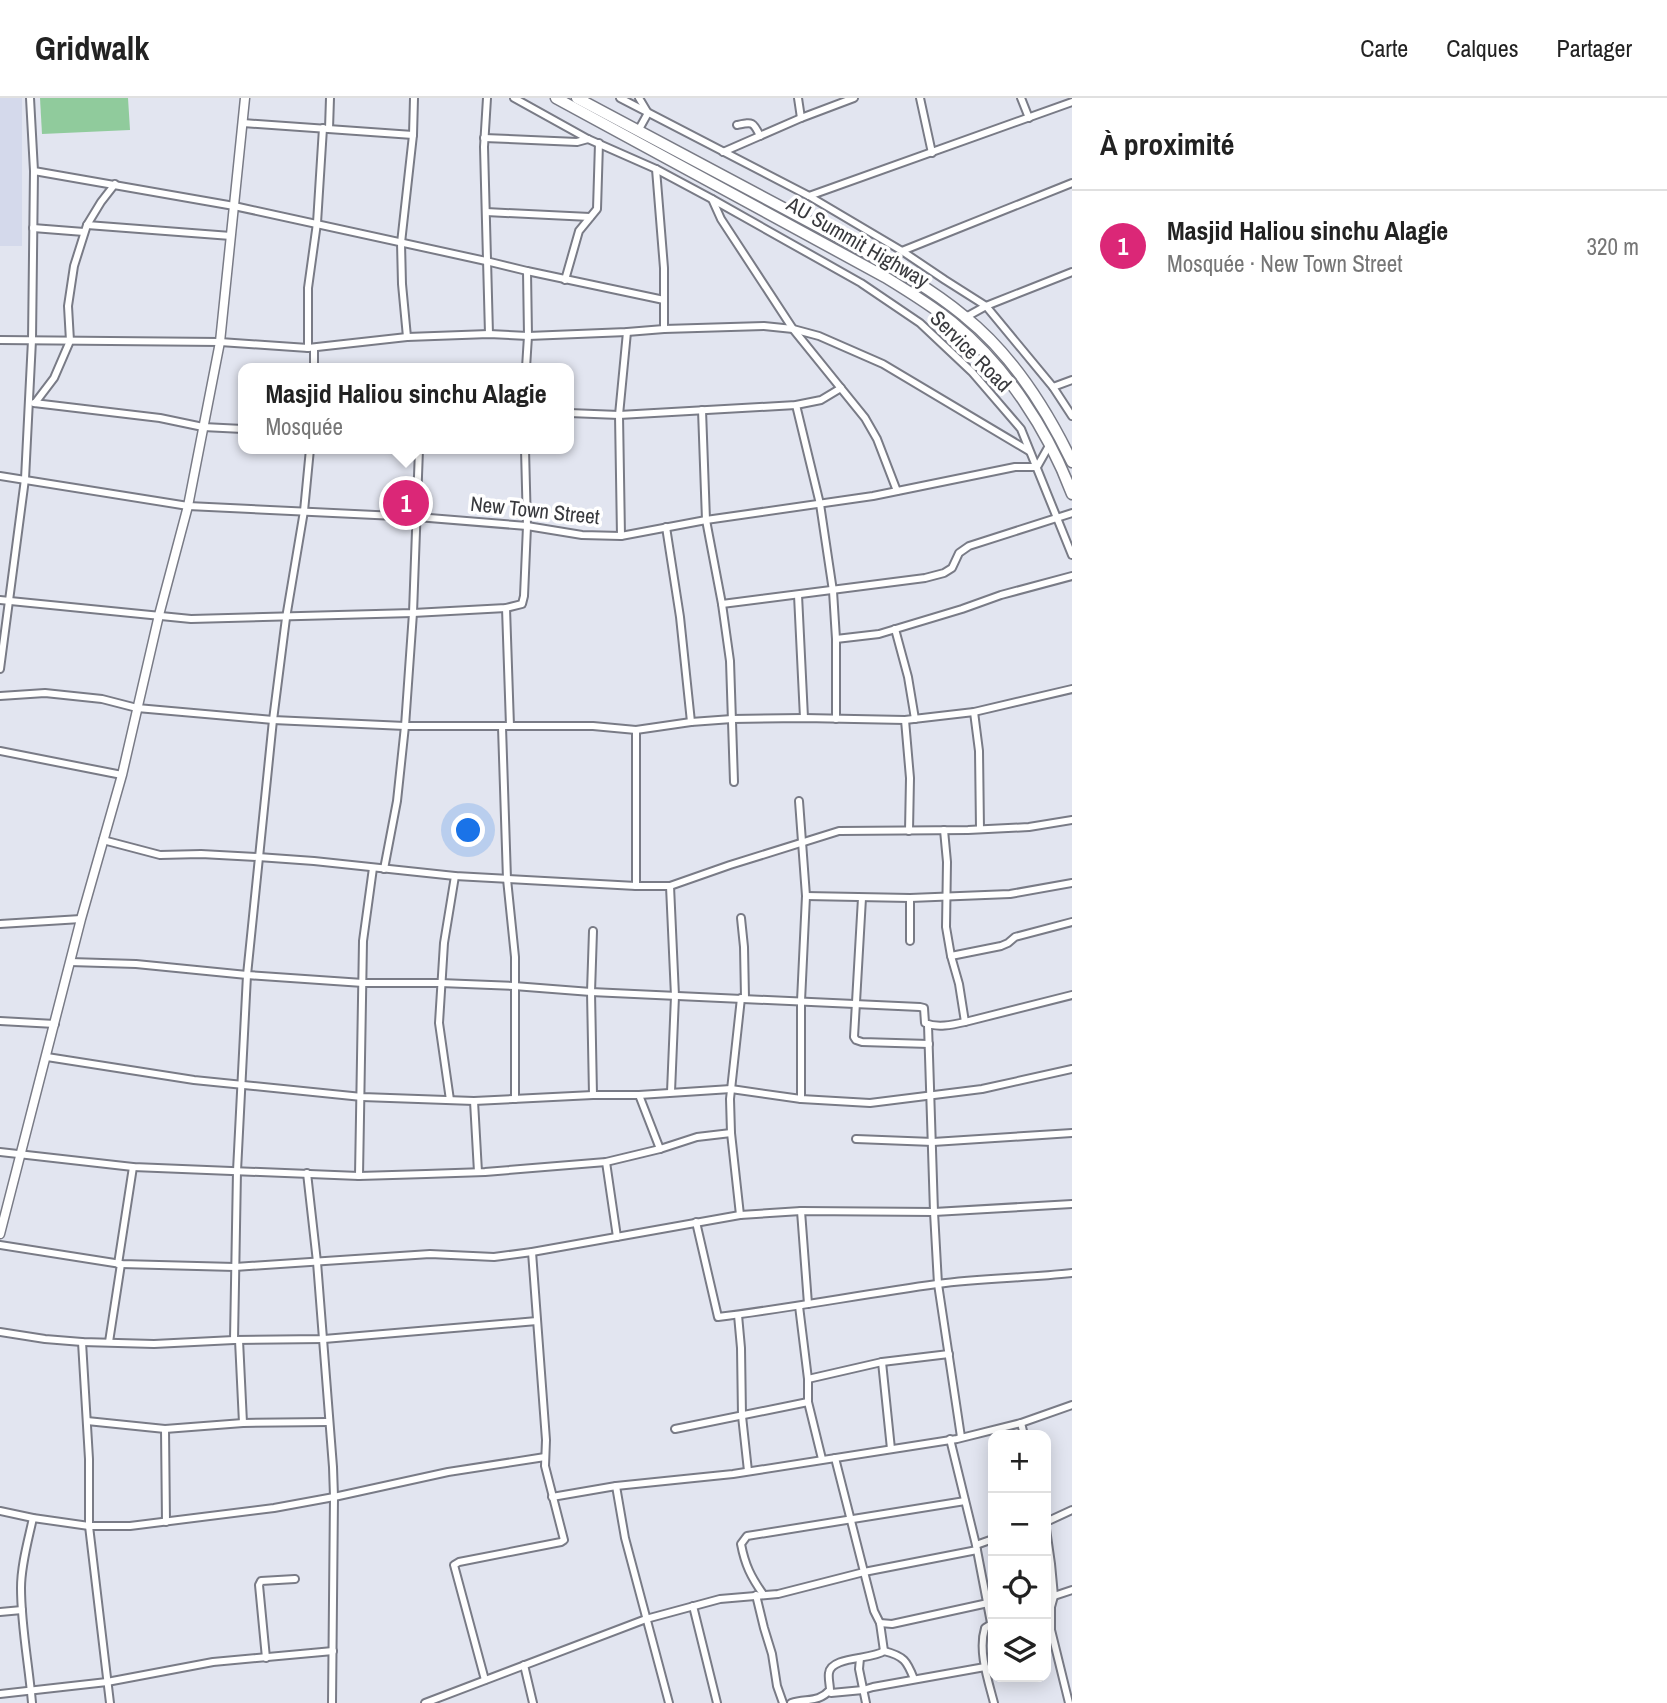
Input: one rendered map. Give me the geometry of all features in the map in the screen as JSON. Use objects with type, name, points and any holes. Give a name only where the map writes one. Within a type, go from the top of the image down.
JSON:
[{"type":"main road","name":"AU Summit Highway","points":[[556,98],[846,255],[925,302],[954,323],[1004,375],[1025,403],[1050,444],[1072,494]]},
{"type":"main road","name":"AU Summit Highway","points":[[577,98],[893,267],[966,317],[1013,366],[1035,396],[1072,462]]},
{"type":"street","points":[[0,669],[25,479],[32,403],[34,171],[30,98]]},
{"type":"street","points":[[0,1234],[121,775],[188,506],[220,342],[245,98]]},
{"type":"street","points":[[313,363],[308,288],[330,98]]},
{"type":"street","points":[[407,338],[401,243],[413,135],[414,98]]},
{"type":"street","points":[[487,98],[484,138],[489,334]]},
{"type":"street","name":"Service Road","points":[[514,98],[588,139],[656,169],[712,199],[861,284],[919,323],[972,372],[1021,429],[1072,555]]},
{"type":"street","name":"Service Road","points":[[620,98],[809,196],[902,251],[986,306],[1053,387],[1072,416]]},
{"type":"street","points":[[638,131],[648,113],[639,98]]},
{"type":"street","points":[[798,98],[800,118]]},
{"type":"street","points":[[723,152],[854,98]]},
{"type":"street","points":[[920,98],[932,153]]},
{"type":"street","points":[[1021,98],[1029,118]]},
{"type":"street","points":[[809,196],[1029,118],[1067,101]]},
{"type":"street","points":[[737,125],[750,122],[760,136]]},
{"type":"street","points":[[243,123],[413,135]]},
{"type":"street","points":[[484,138],[578,142],[588,139]]},
{"type":"street","points":[[565,280],[579,231],[597,209],[599,143]]},
{"type":"street","points":[[656,169],[664,268],[664,329]]},
{"type":"street","points":[[34,171],[317,223],[663,300]]},
{"type":"street","points":[[902,251],[1072,183]]},
{"type":"street","points":[[32,403],[54,377],[70,341],[68,306],[74,266],[85,229],[115,184]]},
{"type":"street","points":[[712,199],[721,219],[793,329],[865,418],[877,439],[897,491]]},
{"type":"street","points":[[486,212],[590,217]]},
{"type":"street","points":[[33,228],[231,236]]},
{"type":"street","points":[[526,363],[527,271]]},
{"type":"street","points":[[966,317],[986,306],[1072,272]]},
{"type":"street","points":[[0,340],[220,342],[311,348],[407,338],[489,334],[528,336],[764,326],[793,329],[883,364],[1029,451]]},
{"type":"street","points":[[621,536],[619,415],[627,332]]},
{"type":"street","points":[[1053,387],[1072,380]]},
{"type":"street","points":[[574,413],[619,415],[796,405],[821,400],[841,388]]},
{"type":"street","points":[[32,403],[160,418],[203,427],[238,429]]},
{"type":"street","points":[[796,405],[820,504],[832,591],[836,639],[836,719]]},
{"type":"street","points":[[702,410],[706,520],[730,661],[734,782]]},
{"type":"street","points":[[1037,467],[1050,444]]},
{"type":"street","points":[[243,1423],[236,1340],[235,1266],[247,975],[273,720],[286,618],[304,511],[310,454]]},
{"type":"street","points":[[384,869],[397,801],[405,726],[413,613],[419,454]]},
{"type":"street","points":[[0,600],[191,620],[413,613],[506,608],[522,604],[527,526],[525,454]]},
{"type":"street","name":"New Town Street","points":[[0,476],[188,506],[417,517],[527,526],[582,535],[621,536],[706,520],[897,491],[1015,467],[1037,467]]},
{"type":"street","points":[[722,604],[925,578],[952,568],[959,553],[969,546],[1072,513]]},
{"type":"street","points":[[666,527],[680,617],[691,722]]},
{"type":"street","points":[[836,639],[879,634],[1001,595],[1072,576]]},
{"type":"street","points":[[798,595],[804,718]]},
{"type":"street","points":[[506,608],[510,726]]},
{"type":"street","points":[[895,629],[908,677],[915,719]]},
{"type":"street","points":[[0,696],[45,693],[102,699],[136,708],[273,720],[405,726],[593,726],[636,730],[732,719],[905,720],[974,712],[1072,689]]},
{"type":"street","points":[[974,712],[979,751],[980,830]]},
{"type":"street","points":[[905,720],[910,778],[909,831]]},
{"type":"street","points":[[502,727],[507,879],[514,957],[515,1099]]},
{"type":"street","points":[[636,730],[636,886]]},
{"type":"street","points":[[0,751],[121,775]]},
{"type":"street","points":[[799,802],[806,896],[801,1001],[801,1099]]},
{"type":"street","points":[[103,840],[160,855],[258,857],[455,876],[670,886],[839,831],[980,830],[1029,827],[1072,820]]},
{"type":"street","points":[[944,830],[947,862],[946,927],[960,984],[965,1022]]},
{"type":"street","points":[[359,1176],[363,941],[373,868]]},
{"type":"street","points":[[450,1100],[439,1023],[444,943],[455,876]]},
{"type":"street","points":[[806,896],[910,898],[1010,894],[1072,883]]},
{"type":"street","points":[[670,886],[675,996],[671,1092]]},
{"type":"street","points":[[862,898],[855,1037],[858,1041],[929,1044]]},
{"type":"street","points":[[910,898],[910,941]]},
{"type":"street","points":[[740,1215],[730,1099],[743,998],[744,947],[741,918]]},
{"type":"street","points":[[0,924],[81,919]]},
{"type":"street","points":[[951,956],[1000,946],[1015,937],[1072,922]]},
{"type":"street","points":[[593,931],[593,1095]]},
{"type":"street","points":[[70,962],[136,964],[363,983],[514,986],[924,1008],[925,1023],[928,1026],[932,1096],[938,1284],[961,1437]]},
{"type":"street","points":[[928,1026],[947,1026],[1072,995]]},
{"type":"street","points":[[0,1021],[55,1024]]},
{"type":"street","points":[[47,1057],[143,1073],[242,1085],[362,1097],[474,1101],[731,1089],[801,1099],[870,1103],[982,1089],[1072,1069]]},
{"type":"street","points":[[639,1094],[660,1149]]},
{"type":"street","points":[[474,1101],[478,1172]]},
{"type":"street","points":[[0,1152],[133,1167],[359,1176],[478,1172],[606,1162],[697,1137],[731,1133]]},
{"type":"street","points":[[856,1139],[933,1142],[1072,1133]]},
{"type":"street","points":[[606,1162],[617,1237]]},
{"type":"street","points":[[109,1342],[133,1167]]},
{"type":"street","points":[[307,1173],[324,1339],[334,1496],[332,1703]]},
{"type":"street","points":[[0,1245],[120,1264],[235,1266],[430,1254],[494,1256],[532,1252],[740,1215],[801,1211],[934,1212],[1072,1204]]},
{"type":"street","points":[[801,1211],[808,1304]]},
{"type":"street","points":[[696,1222],[718,1317],[938,1284],[1072,1273]]},
{"type":"street","points":[[485,1680],[454,1565],[564,1540],[545,1466],[546,1440],[532,1252]]},
{"type":"street","points":[[799,1306],[808,1402],[822,1460]]},
{"type":"street","points":[[738,1315],[742,1416],[748,1471]]},
{"type":"street","points":[[0,1332],[82,1342],[154,1344],[324,1339],[537,1321]]},
{"type":"street","points":[[82,1342],[89,1526],[110,1703]]},
{"type":"street","points":[[807,1379],[882,1362],[949,1354]]},
{"type":"street","points":[[882,1362],[891,1449]]},
{"type":"street","points":[[675,1429],[808,1402]]},
{"type":"street","points":[[552,1497],[616,1486],[748,1471],[950,1439],[1021,1423],[1072,1405]]},
{"type":"street","points":[[87,1421],[166,1429],[243,1423],[328,1423]]},
{"type":"street","points":[[1021,1423],[1023,1430]]},
{"type":"street","points":[[166,1429],[166,1522]]},
{"type":"street","points":[[880,1623],[892,1625],[988,1603],[950,1439]]},
{"type":"street","points":[[0,1511],[89,1526],[130,1527],[274,1507],[448,1472],[545,1457]]},
{"type":"street","points":[[835,1458],[874,1611],[880,1623],[884,1651]]},
{"type":"street","points":[[616,1486],[625,1538],[669,1703]]},
{"type":"street","points":[[781,1702],[764,1628],[760,1595],[743,1556],[741,1544],[747,1536],[965,1501]]},
{"type":"street","points":[[1051,1520],[1072,1510]]},
{"type":"street","points":[[32,1703],[21,1586],[33,1518]]},
{"type":"street","points":[[425,1703],[444,1699],[485,1680],[646,1619],[720,1599],[778,1594],[976,1548],[988,1542]]},
{"type":"street","points":[[1050,1556],[1054,1596],[1051,1603]]},
{"type":"street","points":[[266,1658],[259,1585],[261,1581],[295,1578]]},
{"type":"street","points":[[1054,1596],[1072,1590]]},
{"type":"street","points":[[693,1606],[717,1703]]},
{"type":"street","points":[[0,1612],[22,1610]]},
{"type":"street","points":[[1050,1619],[1069,1703]]},
{"type":"street","points":[[988,1626],[983,1635],[985,1667],[994,1703]]},
{"type":"street","points":[[0,1694],[107,1682],[213,1662],[333,1651]]},
{"type":"street","points":[[834,1703],[829,1672],[838,1662],[878,1655],[884,1651],[900,1654],[914,1679]]},
{"type":"street","points":[[860,1658],[859,1669],[866,1703]]},
{"type":"street","points":[[523,1665],[533,1703]]},
{"type":"street","points":[[791,1703],[824,1698],[831,1692],[863,1690],[985,1667]]},
{"type":"shaded area","points":[[0,98],[22,98],[22,246],[0,246]]},
{"type":"green space","points":[[40,98],[128,98],[130,130],[42,134]]},
{"type":"place","name":"Masjid Haliou sinchu Alagie","points":[[406,503]]}]
